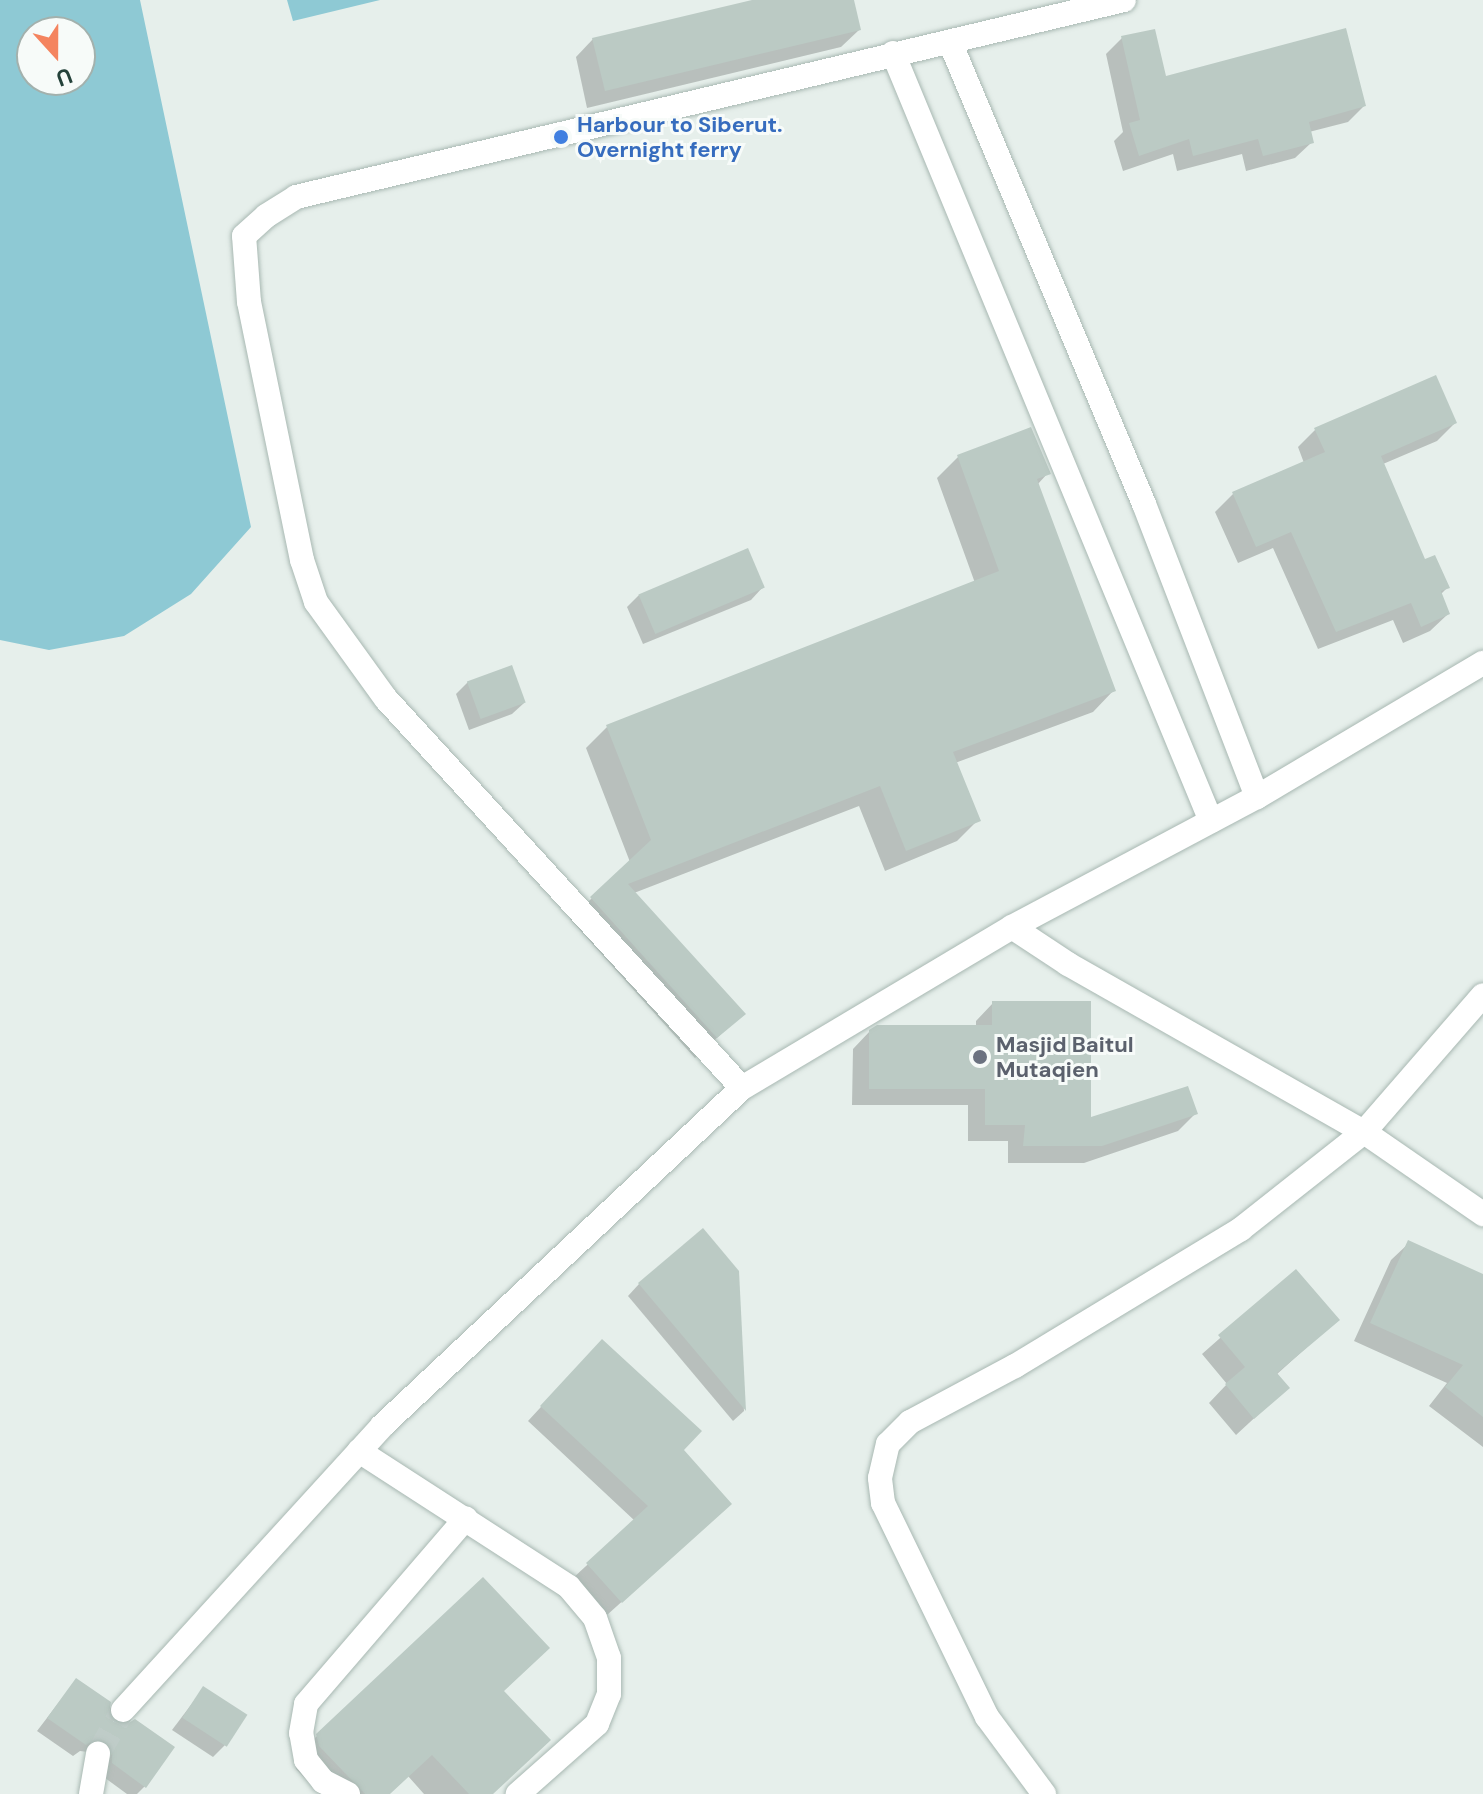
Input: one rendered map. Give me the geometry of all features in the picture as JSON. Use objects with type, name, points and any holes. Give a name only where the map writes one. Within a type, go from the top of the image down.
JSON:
[{"type":"street","points":[[742,1088],[386,699],[316,602],[302,560],[249,302],[244,236],[266,216],[296,197],[1124,0]]},
{"type":"street","points":[[950,42],[1144,504],[1257,797]]},
{"type":"street","points":[[893,53],[1211,821]]},
{"type":"street","points":[[123,1710],[359,1451],[742,1088],[1012,927],[1257,797],[1483,663]]},
{"type":"street","points":[[1012,927],[1068,964],[1364,1132],[1483,1214]]},
{"type":"street","points":[[1044,1794],[987,1717],[883,1503],[880,1478],[888,1444],[910,1422],[1015,1366],[1241,1229],[1364,1132],[1483,995]]},
{"type":"street","points":[[359,1451],[569,1587],[595,1618],[609,1658],[609,1694],[597,1724],[518,1794]]},
{"type":"street","points":[[348,1794],[323,1781],[306,1760],[301,1733],[306,1704],[466,1518]]},
{"type":"street","points":[[91,1794],[98,1754]]},
{"type":"water","points":[[0,0],[140,0],[251,527],[191,594],[124,636],[49,650],[0,640]]},
{"type":"water","points":[[287,0],[380,0],[293,21]]},
{"type":"building","points":[[752,0],[854,0],[861,30],[605,91],[592,38]]},
{"type":"building","points":[[1346,28],[1366,106],[1309,122],[1314,143],[1263,156],[1258,139],[1193,156],[1189,139],[1139,156],[1129,123],[1140,120],[1121,36],[1155,29],[1166,76]]},
{"type":"building","points":[[1436,375],[1457,423],[1381,456],[1425,559],[1435,555],[1450,588],[1441,591],[1450,614],[1421,627],[1411,603],[1336,632],[1291,532],[1256,547],[1232,492],[1325,452],[1314,428]]},
{"type":"building","points":[[1031,427],[1051,474],[1037,479],[1116,691],[953,752],[981,821],[906,851],[880,786],[628,884],[746,1014],[717,1038],[590,897],[651,840],[606,725],[999,571],[957,455]]},
{"type":"building","points":[[748,548],[765,588],[655,634],[638,594]]},
{"type":"building","points":[[512,665],[526,703],[481,719],[467,681]]},
{"type":"building","name":"Masjid Baitul Mutaqien","points":[[992,1001],[1091,1001],[1091,1117],[1188,1086],[1198,1114],[1102,1146],[1023,1146],[1025,1125],[985,1125],[985,1089],[869,1089],[869,1030],[877,1025],[992,1025]]},
{"type":"building","points":[[703,1228],[739,1271],[746,1411],[638,1283]]},
{"type":"building","points":[[1408,1240],[1483,1274],[1483,1417],[1445,1387],[1463,1365],[1370,1323]]},
{"type":"building","points":[[1296,1269],[1340,1320],[1277,1373],[1290,1388],[1254,1419],[1225,1384],[1245,1367],[1218,1335]]},
{"type":"building","points":[[602,1339],[702,1431],[684,1450],[732,1504],[622,1603],[586,1563],[648,1506],[540,1406]]},
{"type":"building","points":[[483,1577],[550,1648],[504,1691],[551,1740],[493,1794],[469,1794],[432,1755],[390,1794],[365,1794],[319,1746],[316,1734]]},
{"type":"building","points":[[76,1678],[111,1702],[109,1714],[114,1722],[127,1724],[135,1719],[175,1747],[146,1788],[112,1763],[112,1750],[107,1742],[94,1740],[86,1745],[47,1718]]},
{"type":"building","points":[[203,1686],[247,1715],[227,1747],[182,1718]]},
{"type":"tunnel","points":[[98,1754],[123,1710]]},
{"type":"place","name":"Harbour to Siberut. Overnight ferry","points":[[561,137]]},
{"type":"place","name":"Masjid Baitul Mutaqien","points":[[980,1057]]}]
